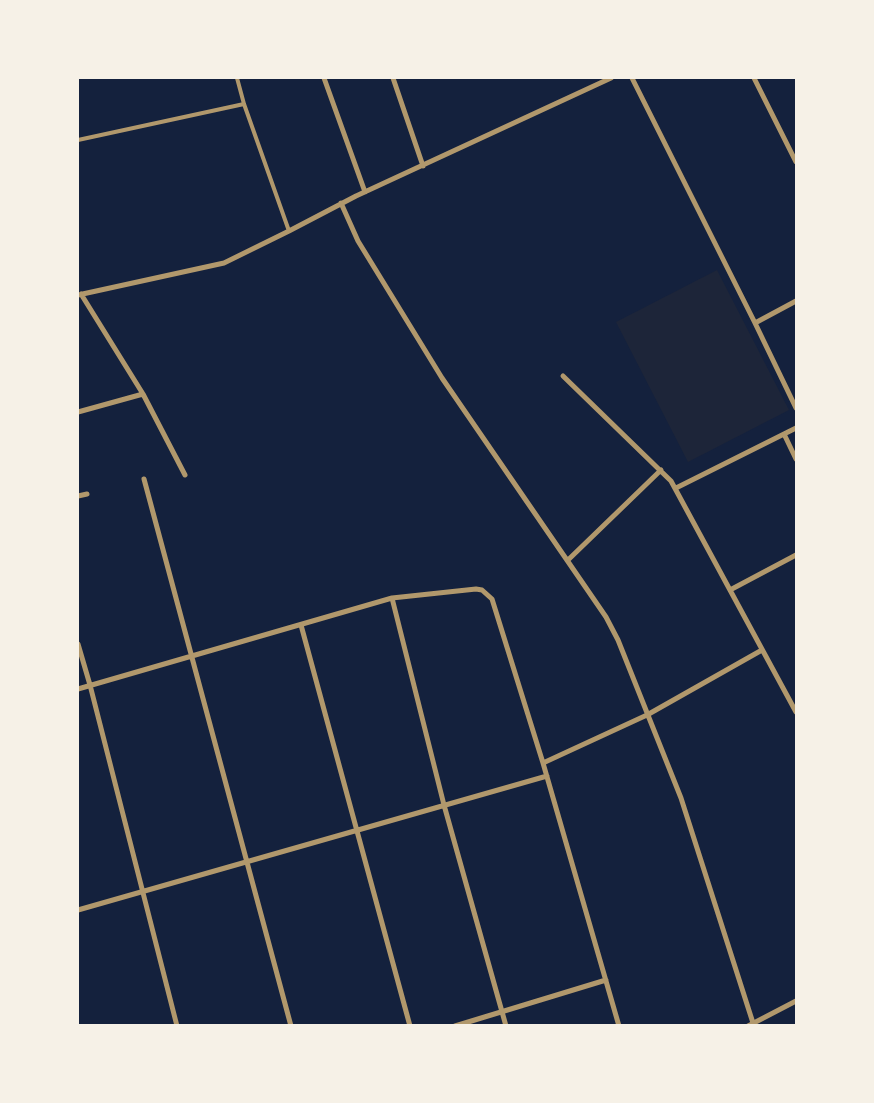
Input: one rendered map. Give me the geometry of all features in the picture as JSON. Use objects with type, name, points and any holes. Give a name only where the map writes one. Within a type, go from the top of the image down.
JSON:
[{"type":"street","points":[[324,78],[365,192]]},
{"type":"street","points":[[393,78],[423,166]]},
{"type":"street","points":[[185,476],[143,394],[79,294],[224,263],[365,192],[612,78]]},
{"type":"street","points":[[632,78],[796,408]]},
{"type":"street","points":[[754,78],[796,162]]},
{"type":"street","points":[[341,204],[358,241],[442,378],[568,560],[606,617],[618,640],[681,798],[750,1024],[796,1002]]},
{"type":"street","points":[[755,323],[796,301]]},
{"type":"street","points":[[563,376],[661,470],[676,488],[796,712]]},
{"type":"street","points":[[78,412],[143,394]]},
{"type":"street","points":[[676,488],[796,428]]},
{"type":"street","points":[[784,434],[796,459]]},
{"type":"street","points":[[568,560],[661,470]]},
{"type":"street","points":[[144,480],[291,1026]]},
{"type":"street","points":[[78,496],[88,494]]},
{"type":"street","points":[[730,590],[796,555]]},
{"type":"street","points":[[78,689],[392,598],[476,589],[482,590],[492,599],[547,776],[618,1026]]},
{"type":"street","points":[[392,598],[444,805],[506,1026]]},
{"type":"street","points":[[302,625],[410,1026]]},
{"type":"street","points":[[78,644],[178,1026]]},
{"type":"street","points":[[543,763],[647,715],[762,650]]},
{"type":"street","points":[[78,910],[547,776]]},
{"type":"street","points":[[454,1026],[606,980]]},
{"type":"lane","points":[[237,78],[244,104],[289,231]]},
{"type":"lane","points":[[78,140],[244,104]]},
{"type":"shaded area","points":[[717,270],[789,410],[688,462],[616,322]]}]
